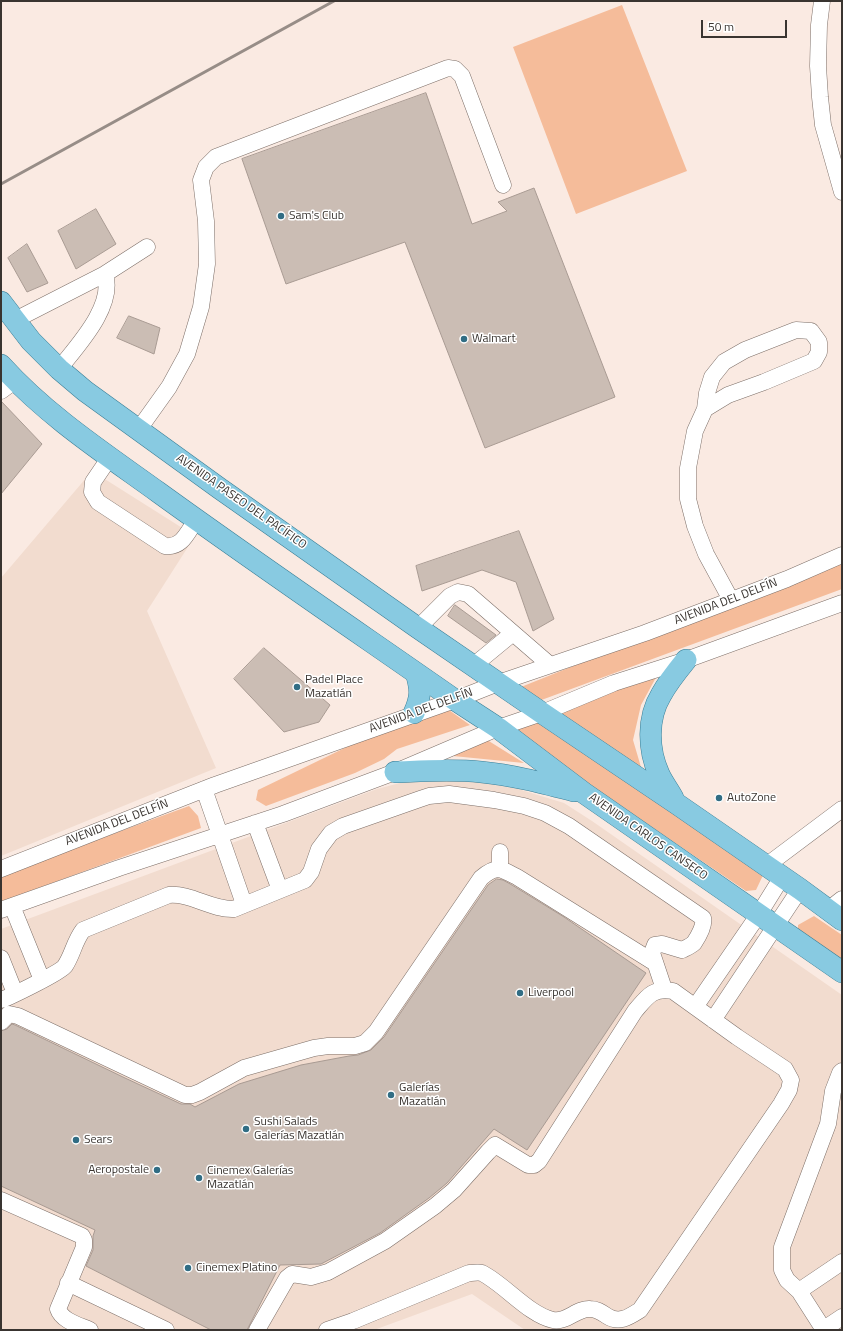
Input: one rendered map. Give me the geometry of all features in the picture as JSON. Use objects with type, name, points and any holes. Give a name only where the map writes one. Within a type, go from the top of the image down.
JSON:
[{"type":"main road","name":"AVENIDA PASEO DEL PACÍFICO","points":[[1,302],[31,341],[59,369],[85,391],[219,488],[498,683]]},
{"type":"main road","points":[[4,374],[110,457],[196,520],[455,700]]},
{"type":"main road","points":[[677,804],[659,774],[654,760],[650,732],[651,722],[660,696],[686,660]]},
{"type":"main road","points":[[414,713],[419,702],[420,695],[420,687],[416,673]]},
{"type":"main road","points":[[498,683],[677,804],[774,872],[837,910]]},
{"type":"main road","name":"AVENIDA CARLOS CANSECO","points":[[455,700],[498,728],[584,793],[842,972]]},
{"type":"main road","points":[[395,772],[445,770],[481,772],[520,777],[584,793]]},
{"type":"street","points":[[822,1],[819,25],[818,66],[820,97],[824,125],[842,192]]},
{"type":"street","points":[[139,429],[169,387],[187,354],[201,307],[207,264],[206,221],[201,180],[206,167],[216,157],[448,68],[455,69],[462,76],[503,185]]},
{"type":"street","points":[[15,320],[106,274],[147,247]]},
{"type":"street","points":[[59,369],[84,337],[100,312],[108,292],[108,280],[106,274]]},
{"type":"street","points":[[705,409],[728,395],[814,361],[819,352],[819,342],[811,331],[796,330],[745,350],[724,362],[712,377],[707,393],[705,409],[693,439],[688,468],[688,499],[694,526],[706,554],[731,600]]},
{"type":"street","points":[[110,457],[93,482],[92,492],[98,502],[165,546],[173,547],[180,543],[196,520]]},
{"type":"street","name":"AVENIDA DEL DELFÍN","points":[[1,869],[204,789],[414,713],[455,700],[498,683],[645,633],[787,579],[842,555]]},
{"type":"street","points":[[418,628],[450,596],[458,592],[468,594],[550,665]]},
{"type":"street","points":[[42,980],[6,908],[220,834],[283,814],[395,772],[498,728],[542,713],[614,683],[686,660],[842,603]]},
{"type":"street","points":[[473,666],[513,633]]},
{"type":"street","points":[[204,789],[244,904]]},
{"type":"street","points":[[1,958],[8,996],[64,968],[71,955],[76,939],[83,930],[169,895],[177,894],[225,910],[234,909],[305,880],[312,872],[319,849],[331,833],[343,826],[402,804],[429,796],[448,794],[494,800],[524,806],[545,813],[569,826],[703,918],[704,921],[693,944],[682,950],[662,944],[655,946],[652,953],[664,989]]},
{"type":"street","points":[[695,1006],[759,914],[774,872],[842,809]]},
{"type":"street","points":[[255,823],[280,890]]},
{"type":"street","points":[[500,852],[500,868]]},
{"type":"street","points":[[1,1022],[9,1014],[18,1016],[185,1095],[192,1095],[200,1092],[244,1068],[273,1059],[314,1048],[328,1046],[355,1046],[365,1043],[376,1032],[480,878],[490,870],[500,868],[517,877],[655,963]]},
{"type":"street","points":[[713,1020],[800,889]]},
{"type":"street","points":[[257,1330],[287,1278],[292,1274],[311,1277],[328,1272],[385,1240],[435,1206],[454,1190],[495,1145],[528,1165],[534,1165],[539,1161],[635,1011],[648,996],[657,991],[664,989],[673,991],[785,1069],[791,1080],[789,1090],[781,1104],[640,1310],[630,1317],[619,1320],[610,1318],[598,1310],[589,1309],[565,1319],[554,1321],[540,1316],[490,1279],[477,1272],[470,1273],[353,1321],[327,1330]]},
{"type":"street","points":[[842,1071],[833,1091],[828,1124],[782,1247],[782,1270],[788,1280],[799,1291],[824,1330],[842,1317]]},
{"type":"street","points":[[1,1200],[82,1236],[84,1240],[84,1247],[58,1309],[60,1314],[65,1318],[90,1330]]},
{"type":"street","points":[[799,1291],[842,1262]]},
{"type":"street","points":[[68,1283],[166,1330]]},
{"type":"shaded area","points":[[622,5],[687,171],[576,214],[513,47]]},
{"type":"shaded area","points":[[92,471],[195,536],[147,611],[216,768],[1,856],[1,578]]},
{"type":"shaded area","points":[[842,558],[842,589],[536,702],[516,689]]},
{"type":"shaded area","points":[[659,672],[641,705],[633,740],[643,774],[551,715]]},
{"type":"shaded area","points":[[446,708],[470,725],[397,749],[384,759],[355,773],[266,806],[256,800],[258,790],[355,743]]},
{"type":"shaded area","points":[[535,718],[765,871],[756,890],[746,891],[509,730]]},
{"type":"shaded area","points":[[484,738],[524,763],[443,755]]},
{"type":"shaded area","name":"Galerías Mazatlán","points":[[419,778],[467,780],[518,789],[564,803],[842,995],[842,1330],[525,1330],[472,1294],[374,1330],[1,1330],[1,929],[377,789]]},
{"type":"shaded area","points":[[189,806],[198,816],[201,828],[1,902],[1,875]]},
{"type":"shaded area","points":[[814,916],[842,935],[842,969],[798,937],[798,925]]},
{"type":"building","points":[[426,93],[472,224],[507,211],[498,202],[534,188],[615,397],[485,448],[405,242],[286,284],[242,159]]},
{"type":"building","points":[[96,209],[116,244],[76,269],[58,231]]},
{"type":"building","points":[[27,244],[48,283],[27,292],[8,258]]},
{"type":"building","points":[[129,316],[160,328],[154,354],[117,338]]},
{"type":"building","points":[[1,401],[42,444],[1,494]]},
{"type":"building","points":[[519,531],[554,619],[533,631],[516,582],[482,570],[422,591],[416,566]]},
{"type":"building","points":[[455,605],[496,635],[486,643],[448,616]]},
{"type":"building","points":[[264,648],[330,705],[319,722],[284,732],[234,679]]},
{"type":"building","name":"Galerías Mazatlán","points":[[497,879],[503,880],[512,885],[564,917],[646,973],[527,1150],[494,1129],[447,1183],[429,1198],[380,1233],[321,1264],[280,1265],[247,1330],[211,1330],[86,1266],[93,1250],[93,1236],[95,1230],[1,1186],[1,1031],[7,1029],[12,1024],[181,1104],[190,1104],[195,1107],[239,1084],[301,1065],[358,1055],[371,1050],[384,1037],[488,885]]},
{"type":"railway","points":[[1,184],[334,1]]},
{"type":"place","name":"Sam's Club","points":[[281,216]]},
{"type":"place","name":"Walmart","points":[[464,339]]},
{"type":"place","name":"Padel Place Mazatlán","points":[[297,687]]},
{"type":"place","name":"AutoZone","points":[[719,798]]},
{"type":"place","name":"Liverpool","points":[[520,993]]},
{"type":"place","name":"Galerías Mazatlán","points":[[391,1095]]},
{"type":"place","name":"Sushi Salads Galerías Mazatlán","points":[[246,1129]]},
{"type":"place","name":"Sears","points":[[76,1140]]},
{"type":"place","name":"Aeropostale","points":[[157,1170]]},
{"type":"place","name":"Cinemex Galerías Mazatlán","points":[[199,1178]]},
{"type":"place","name":"Cinemex Platino","points":[[188,1268]]}]
